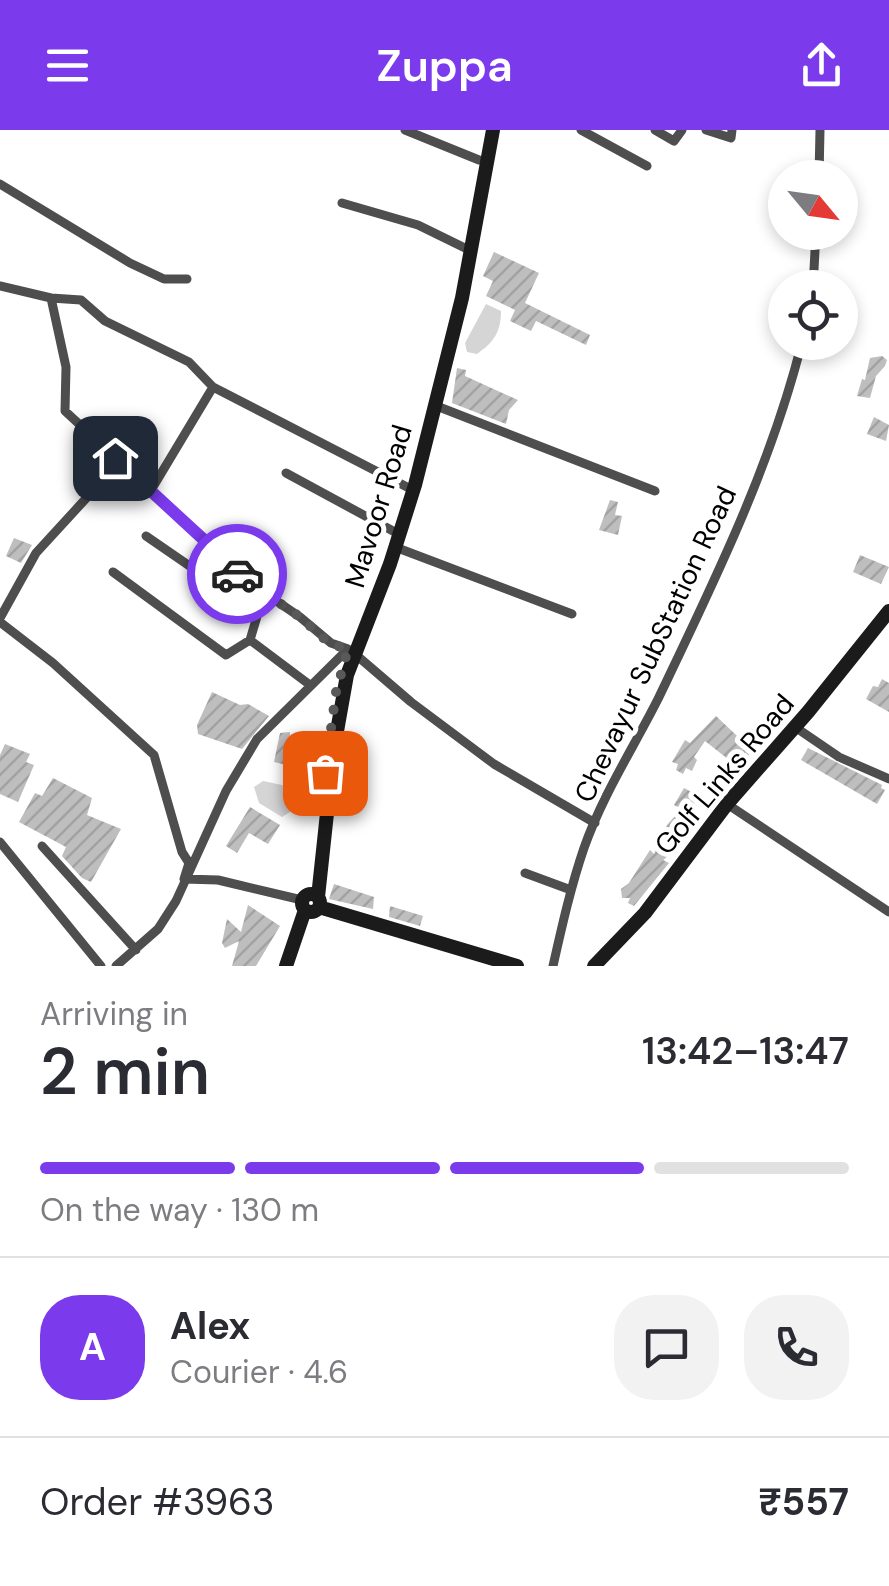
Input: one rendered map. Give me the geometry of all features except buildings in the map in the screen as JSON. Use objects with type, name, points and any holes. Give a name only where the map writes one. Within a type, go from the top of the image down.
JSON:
[{"type":"main road","name":"Mavoor Road","points":[[394,539],[465,248],[483,130]]},
{"type":"main road","name":"Mavoor Road","points":[[312,903],[337,726],[352,651],[394,539],[434,405],[462,298],[493,130]]},
{"type":"main road","name":"Golf Links Road","points":[[594,966],[645,912],[726,804],[795,727],[889,611]]},
{"type":"main road","points":[[286,966],[312,903]]},
{"type":"main road","points":[[295,966],[312,903]]},
{"type":"main road","points":[[312,903],[517,966]]},
{"type":"street","points":[[405,130],[478,160]]},
{"type":"street","points":[[581,130],[648,166]]},
{"type":"street","points":[[655,130],[674,141],[682,130]]},
{"type":"street","points":[[706,130],[731,138],[732,130]]},
{"type":"street","points":[[819,160],[820,130]]},
{"type":"street","points":[[0,184],[130,263],[164,279],[187,279]]},
{"type":"street","points":[[342,204],[418,225],[465,248]]},
{"type":"street","points":[[0,286],[51,298],[82,300],[105,321],[189,362],[212,386],[407,487]]},
{"type":"street","points":[[51,298],[66,367],[65,411],[203,539],[225,566],[300,617],[330,644],[352,651],[411,702],[494,764],[595,823]]},
{"type":"street","name":"Chevayur SubStation Road","points":[[552,966],[571,890],[595,823],[739,527],[774,436],[797,360]]},
{"type":"street","points":[[150,492],[212,386]]},
{"type":"street","points":[[434,405],[655,491]]},
{"type":"street","points":[[113,469],[36,553],[0,620],[154,755],[182,852],[189,862],[176,901],[158,930],[116,966]]},
{"type":"street","points":[[286,473],[394,539],[572,614]]},
{"type":"street","points":[[113,572],[226,655],[250,640],[258,613],[146,536]]},
{"type":"street","points":[[250,640],[310,685]]},
{"type":"street","points":[[184,878],[226,791],[256,740],[310,685],[352,651]]},
{"type":"street","points":[[795,727],[839,757],[889,779]]},
{"type":"street","points":[[726,804],[889,912]]},
{"type":"street","points":[[0,842],[101,966]]},
{"type":"street","points":[[42,846],[136,950]]},
{"type":"street","points":[[525,873],[571,890]]},
{"type":"street","points":[[184,878],[218,880],[312,903]]},
{"type":"shaded area","points":[[486,304],[501,311],[498,331],[477,354],[467,352],[465,343]]},
{"type":"shaded area","points":[[263,781],[282,785],[289,792],[290,812],[282,817],[259,803],[254,787]]},
{"type":"way so far","points":[[237,574],[300,617],[330,644],[348,649],[336,692],[325,773]]},
{"type":"route","points":[[115,458],[237,574]]}]
